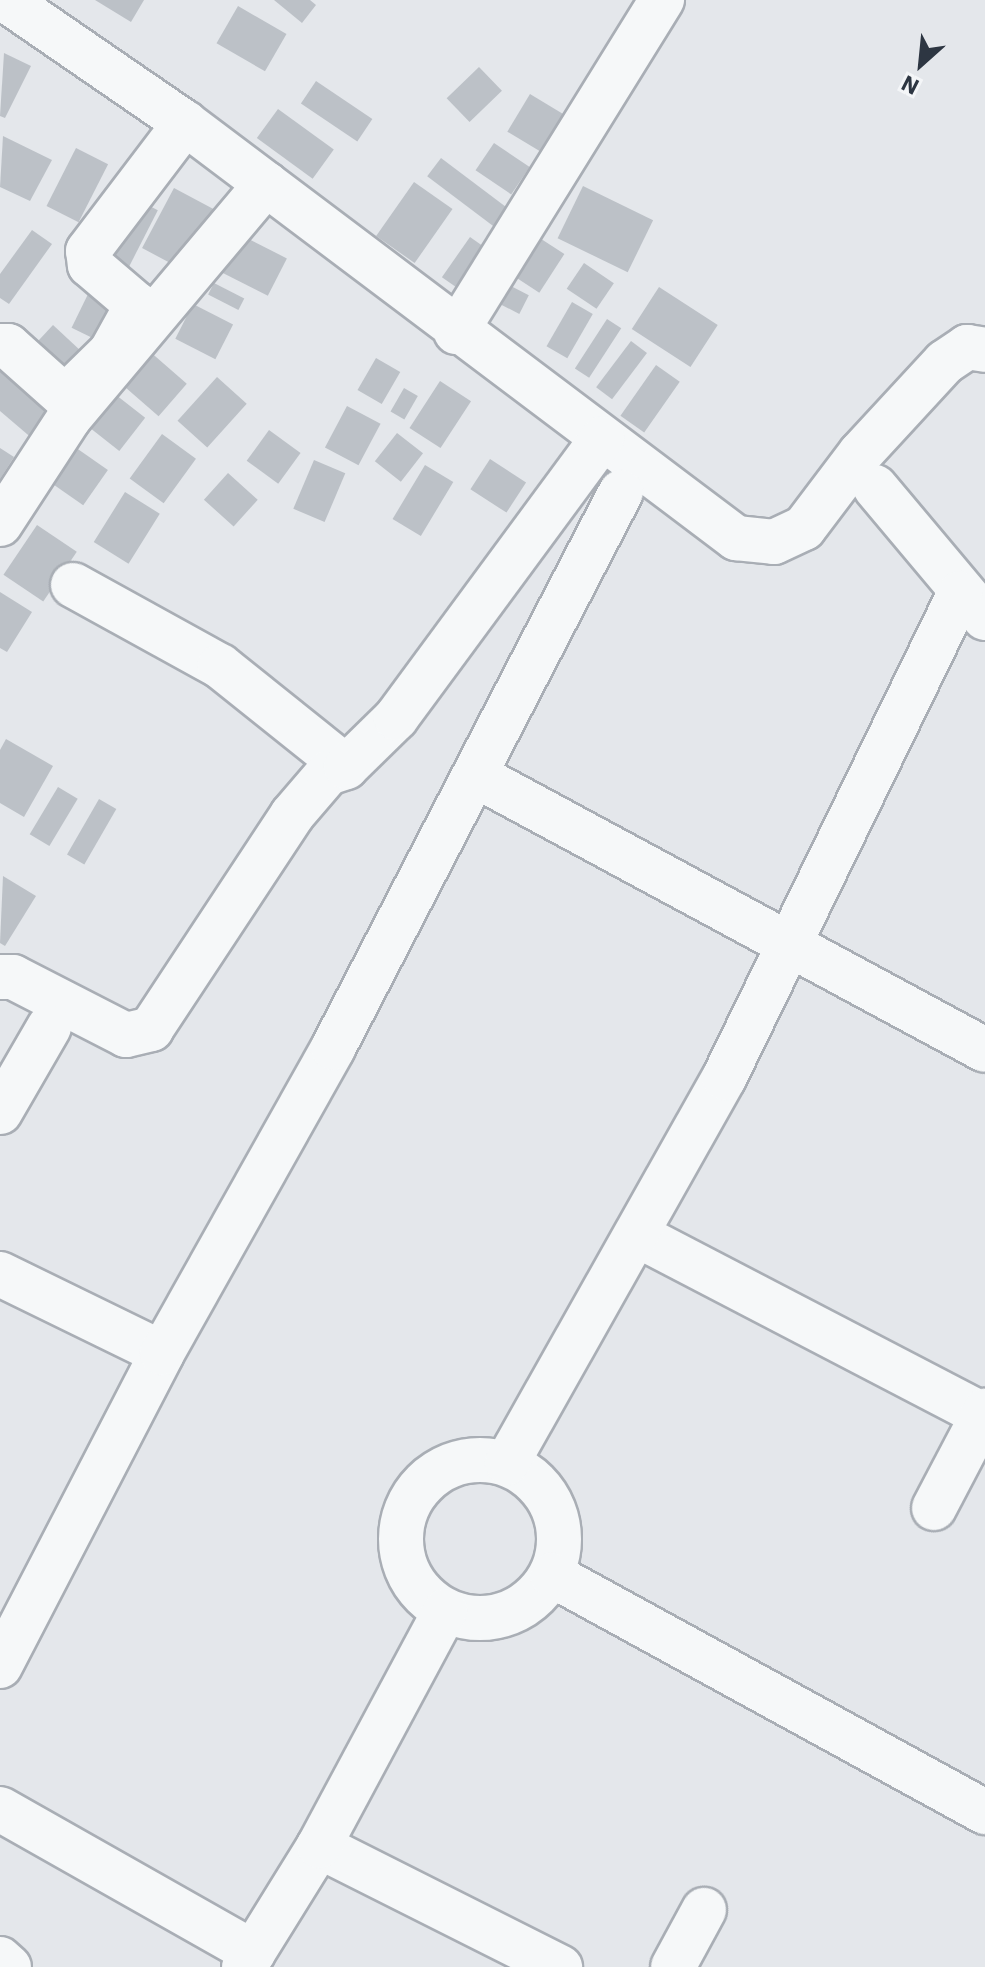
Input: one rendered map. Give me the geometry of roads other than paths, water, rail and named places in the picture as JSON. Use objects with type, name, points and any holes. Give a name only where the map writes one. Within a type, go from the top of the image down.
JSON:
[{"type":"street","points":[[6,0],[185,123],[456,332],[736,538],[774,542],[804,528],[860,454],[945,362],[967,347],[985,350]]},
{"type":"street","points":[[456,332],[662,0]]},
{"type":"street","points":[[0,346],[8,346],[65,397],[111,352],[137,305],[90,265],[88,251],[185,123]]},
{"type":"street","points":[[0,524],[69,418],[266,184]]},
{"type":"street","points":[[0,977],[13,977],[126,1035],[151,1029],[167,1012],[265,850],[328,773],[346,767],[428,680],[602,439]]},
{"type":"street","points":[[507,1463],[639,1236],[788,941],[973,606],[875,487]]},
{"type":"street","points":[[0,1666],[162,1353],[333,1048],[621,492]]},
{"type":"street","points":[[73,585],[220,666],[346,767]]},
{"type":"street","points":[[475,775],[788,941],[985,1050]]},
{"type":"street","points":[[0,1112],[49,1027]]},
{"type":"street","points":[[639,1236],[984,1413],[934,1508]]},
{"type":"street","points":[[0,1274],[162,1353]]},
{"type":"street","points":[[473,1459],[507,1463],[536,1482],[555,1509],[560,1543],[552,1575],[533,1599],[506,1615],[475,1619],[445,1611],[417,1590],[402,1559],[400,1524],[414,1493],[439,1469],[473,1459]]},
{"type":"street","points":[[552,1575],[985,1812]]},
{"type":"street","points":[[0,1809],[249,1960],[319,1846],[445,1611]]},
{"type":"street","points":[[319,1846],[560,1967]]},
{"type":"street","points":[[673,1967],[704,1910]]},
{"type":"street","points":[[0,1959],[9,1967]]}]
